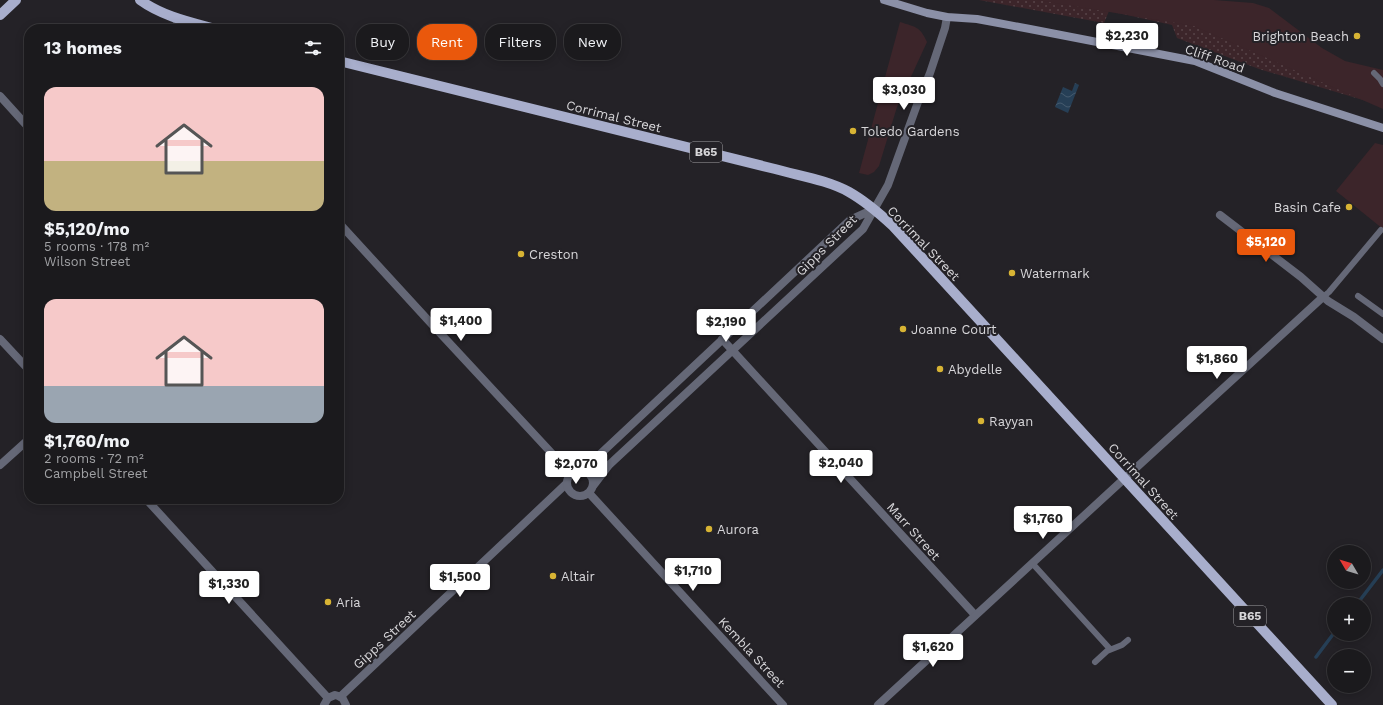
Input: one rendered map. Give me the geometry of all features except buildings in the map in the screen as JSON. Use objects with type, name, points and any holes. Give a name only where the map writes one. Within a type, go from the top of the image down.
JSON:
[{"type":"main road","points":[[0,15],[16,0]]},
{"type":"main road","points":[[140,0],[154,9],[173,17],[198,24]]},
{"type":"main road","name":"Cliff Road","points":[[884,0],[927,13],[947,17],[977,19],[1116,44],[1195,61],[1275,93],[1383,127]]},
{"type":"main road","name":"Corrimal Street","points":[[344,61],[818,180],[849,192],[874,210],[898,232],[1332,705]]},
{"type":"street","points":[[173,17],[180,24]]},
{"type":"street","points":[[874,210],[888,185],[930,73],[945,28],[947,17]]},
{"type":"street","points":[[0,96],[24,122]]},
{"type":"street","name":"Gipps Street","points":[[579,470],[586,467],[596,458],[850,220],[874,210]]},
{"type":"street","name":"Gipps Street","points":[[593,486],[609,465],[863,229],[874,210]]},
{"type":"street","points":[[1220,215],[1301,277],[1335,307],[1354,317],[1383,339]]},
{"type":"street","points":[[344,228],[570,473]]},
{"type":"street","points":[[878,705],[1323,297]]},
{"type":"street","points":[[0,339],[24,365]]},
{"type":"street","name":"Marr Street","points":[[722,339],[975,615]]},
{"type":"street","points":[[0,465],[24,443]]},
{"type":"street","points":[[579,470],[586,471],[590,474],[592,477],[593,486],[588,493],[580,497],[575,496],[568,490],[566,484],[570,473],[579,470]]},
{"type":"street","name":"Gipps Street","points":[[340,696],[566,484]]},
{"type":"street","name":"Kembla Street","points":[[588,493],[783,705]]},
{"type":"street","points":[[150,504],[326,701],[335,695],[340,696],[346,705]]},
{"type":"lane","points":[[1374,73],[1383,84]]},
{"type":"lane","points":[[1323,297],[1329,292],[1381,230]]},
{"type":"lane","points":[[1358,296],[1383,314]]},
{"type":"lane","points":[[1032,563],[1110,649]]},
{"type":"lane","points":[[1095,662],[1110,649],[1122,645],[1128,640]]},
{"type":"shaded area","points":[[979,0],[1115,0],[1164,9],[1373,103],[1259,69],[1177,38],[1172,25],[1109,11],[1104,23]]},
{"type":"shaded area","points":[[1037,0],[1214,0],[1253,3],[1269,8],[1322,48],[1345,61],[1383,70],[1383,109],[1194,26]]},
{"type":"shaded area","points":[[900,22],[913,26],[919,30],[927,42],[897,107],[879,166],[874,172],[868,175],[859,173]]},
{"type":"shaded area","points":[[1375,143],[1383,145],[1383,229],[1336,191]]},
{"type":"water","points":[[1075,83],[1079,85],[1068,113],[1055,107],[1063,87],[1072,91]]},
{"type":"waterway","points":[[1362,597],[1383,570]]},
{"type":"waterway","points":[[1316,657],[1328,641]]},
{"type":"place","name":"Brighton Beach","points":[[1357,36]]},
{"type":"place","name":"Toledo Gardens","points":[[853,131]]},
{"type":"place","name":"Basin Cafe","points":[[1349,207]]},
{"type":"place","name":"Creston","points":[[521,254]]},
{"type":"place","name":"Watermark","points":[[1012,273]]},
{"type":"place","name":"Joanne Court","points":[[903,329]]},
{"type":"place","name":"Abydelle","points":[[940,369]]},
{"type":"place","name":"Rayyan","points":[[981,421]]},
{"type":"place","name":"Aurora","points":[[709,529]]},
{"type":"place","name":"Altair","points":[[553,576]]},
{"type":"place","name":"Aria","points":[[328,602]]}]
